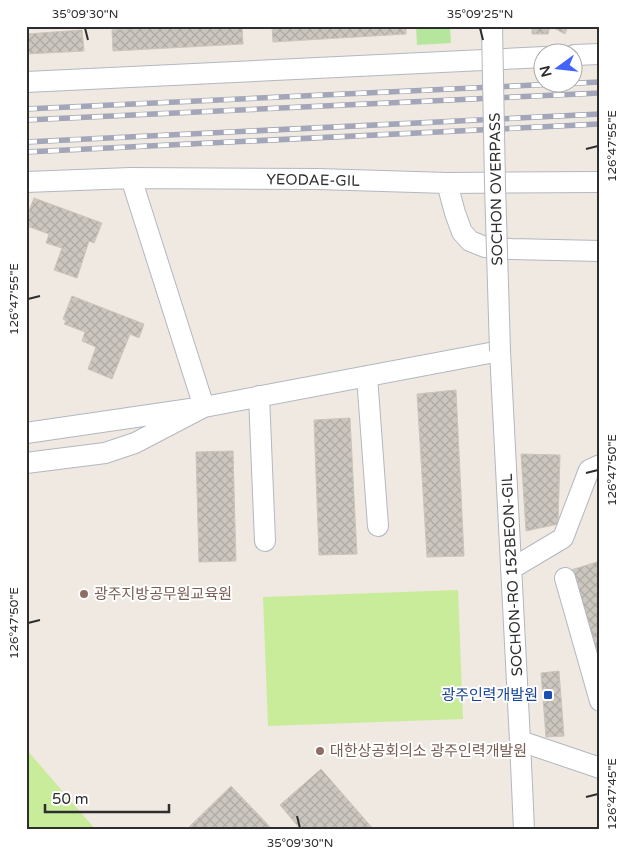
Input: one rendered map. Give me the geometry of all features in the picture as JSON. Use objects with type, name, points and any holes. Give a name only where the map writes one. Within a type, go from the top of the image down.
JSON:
[{"type":"street","name":"SOCHON OVERPASS","points":[[492,26],[500,351]]},
{"type":"street","points":[[584,55],[600,54]]},
{"type":"street","points":[[26,82],[534,57]]},
{"type":"street","points":[[131,178],[204,406]]},
{"type":"street","name":"YEODAE-GIL","points":[[26,182],[131,178],[600,182]]},
{"type":"street","points":[[447,182],[458,222],[462,232],[470,241],[485,247],[600,251]]},
{"type":"street","points":[[26,433],[204,406],[500,351]]},
{"type":"street","name":"SOCHON-RO 152BEON-GIL","points":[[500,351],[524,830]]},
{"type":"street","points":[[367,376],[378,526]]},
{"type":"street","points":[[259,396],[265,541]]},
{"type":"street","points":[[26,463],[105,453],[135,444],[204,406]]},
{"type":"street","points":[[511,570],[563,538],[589,470],[600,465]]},
{"type":"street","points":[[565,578],[600,700]]},
{"type":"street","points":[[520,741],[600,768]]},
{"type":"green space","points":[[416,26],[450,26],[451,43],[417,45]]},
{"type":"green space","points":[[458,590],[463,719],[268,726],[263,597]]},
{"type":"green space","points":[[26,749],[96,830],[26,830]]},
{"type":"building","points":[[179,26],[242,26],[243,44],[113,51],[112,30]]},
{"type":"building","points":[[272,26],[406,26],[406,34],[273,42]]},
{"type":"building","points":[[532,26],[550,26],[548,34],[532,34]]},
{"type":"building","points":[[550,26],[568,26],[565,34]]},
{"type":"building","points":[[82,30],[84,51],[26,54],[26,34]]},
{"type":"building","points":[[34,198],[102,223],[94,243],[89,241],[77,278],[54,270],[62,248],[46,243],[49,234],[27,226],[29,223],[26,222],[26,219]]},
{"type":"building","points":[[72,296],[144,324],[139,338],[130,334],[112,379],[88,369],[96,347],[82,341],[85,332],[64,324],[66,321],[63,319]]},
{"type":"building","points":[[456,390],[464,556],[427,557],[417,394]]},
{"type":"building","points":[[350,418],[357,554],[319,555],[314,420]]},
{"type":"building","points":[[233,451],[236,561],[199,562],[196,452]]},
{"type":"building","points":[[521,454],[560,455],[558,524],[526,531]]},
{"type":"building","points":[[597,562],[600,571],[600,668],[571,570]]},
{"type":"building","points":[[559,671],[564,736],[546,737],[541,673]]},
{"type":"building","points":[[321,769],[374,830],[301,830],[280,805]]},
{"type":"building","points":[[231,786],[273,830],[186,830]]},
{"type":"railway","points":[[26,109],[600,82]]},
{"type":"railway","points":[[26,120],[600,93]]},
{"type":"railway","points":[[26,142],[600,114]]},
{"type":"railway","points":[[26,152],[600,124]]},
{"type":"place","name":"광주지방공무원교육원","points":[[84,594]]},
{"type":"place","name":"광주인력개발원","points":[[548,695]]},
{"type":"place","name":"대한상공회의소 광주인력개발원","points":[[320,751]]}]
